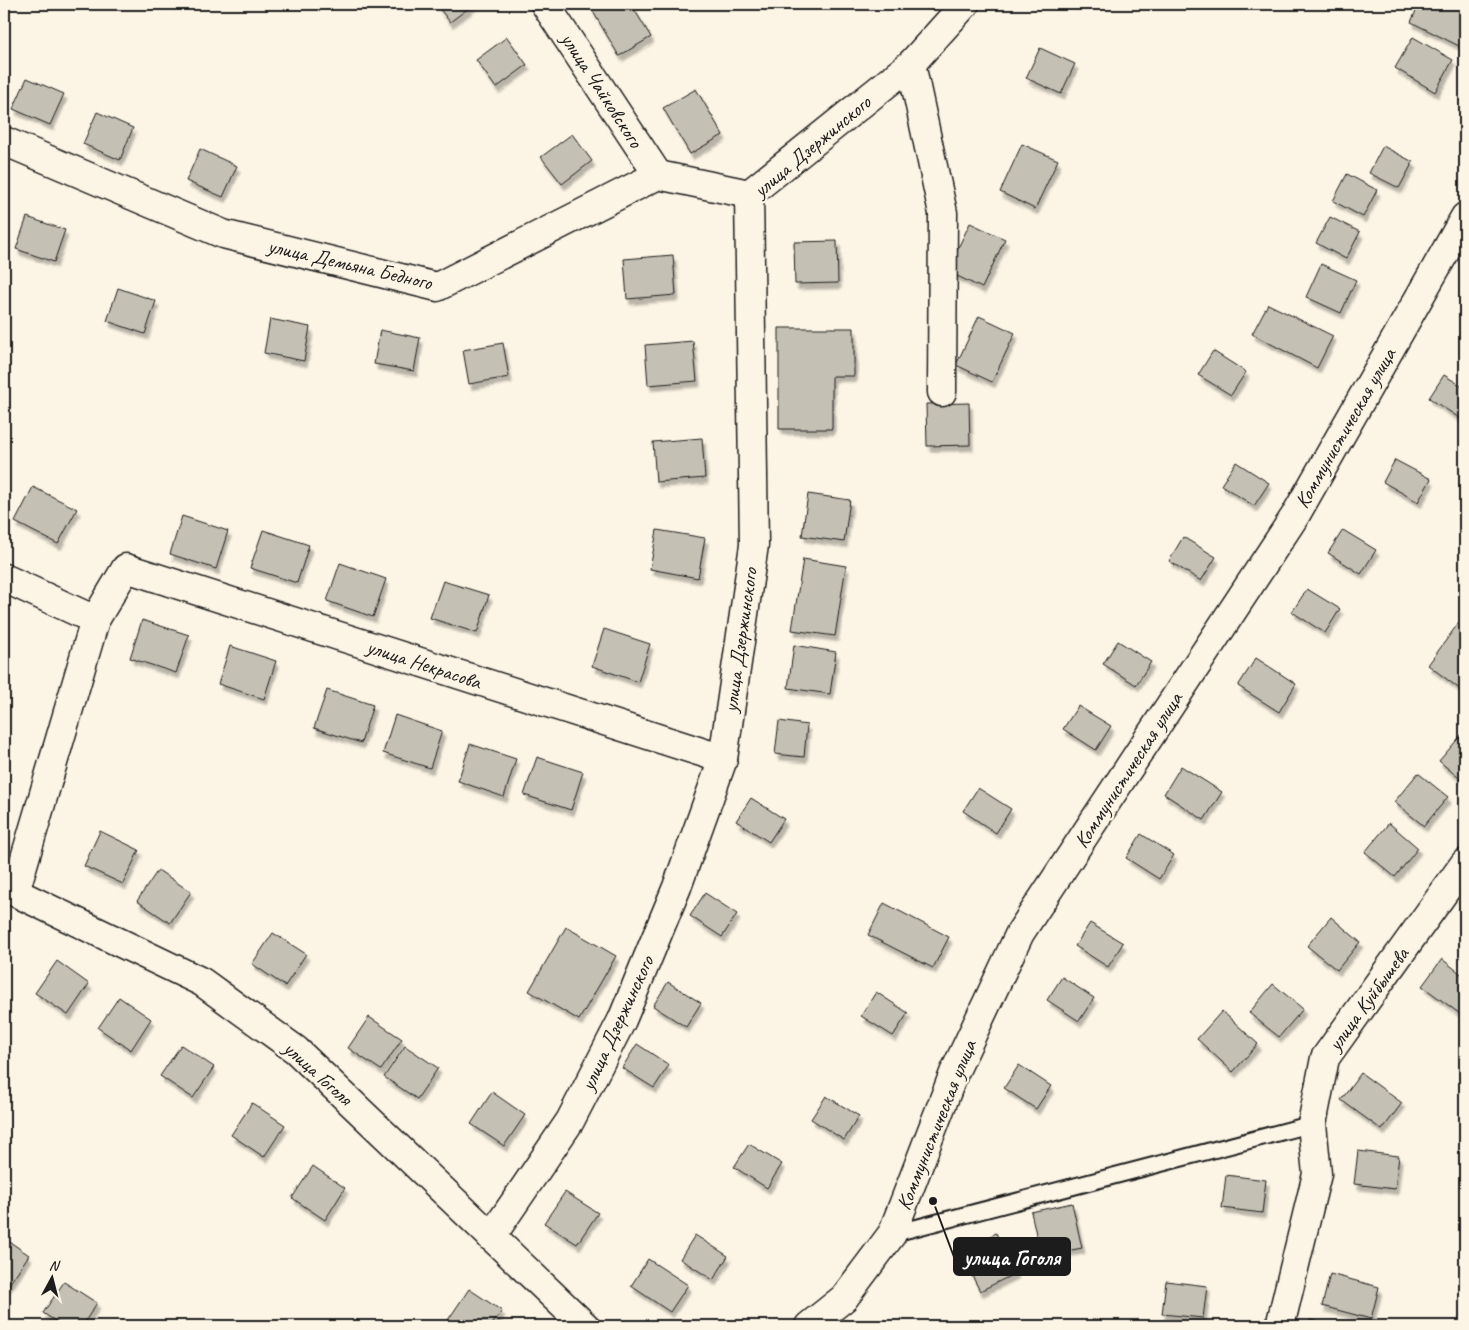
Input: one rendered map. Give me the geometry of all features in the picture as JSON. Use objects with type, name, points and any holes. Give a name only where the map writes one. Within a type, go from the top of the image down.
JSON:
[{"type":"street","name":"улица Чайковского","points":[[545,4],[658,176]]},
{"type":"street","name":"улица Дзержинского","points":[[491,1238],[570,1121],[622,1020],[677,886],[723,759],[754,545],[749,194],[911,64],[965,4]]},
{"type":"street","points":[[911,64],[943,213],[942,392]]},
{"type":"street","name":"улица Демьяна Бедного","points":[[4,141],[223,234],[437,287],[658,176]]},
{"type":"street","points":[[658,176],[749,194]]},
{"type":"street","name":"Коммунистическая улица","points":[[809,1326],[844,1298],[892,1234],[954,1073],[1020,933],[1294,516],[1465,217]]},
{"type":"street","name":"улица Некрасова","points":[[95,620],[126,568],[723,759]]},
{"type":"street","points":[[4,578],[95,620],[10,889]]},
{"type":"street","name":"улица Куйбышева","points":[[1280,1326],[1317,1174],[1312,1124],[1325,1058],[1465,863]]},
{"type":"street","name":"улица Гоголя","points":[[10,889],[202,982],[296,1050],[585,1326]]},
{"type":"lane","points":[[892,1234],[1312,1124]]},
{"type":"building","points":[[436,4],[474,4],[450,22]]},
{"type":"building","points":[[602,4],[631,4],[651,37],[619,56],[592,10]]},
{"type":"building","points":[[1419,4],[1458,4],[1465,8],[1465,38],[1461,47],[1411,22]]},
{"type":"building","points":[[507,37],[527,65],[496,88],[476,60]]},
{"type":"building","points":[[1413,37],[1453,60],[1435,92],[1395,68]]},
{"type":"building","points":[[1040,48],[1075,64],[1061,94],[1026,78]]},
{"type":"building","points":[[27,78],[64,94],[50,125],[13,109]]},
{"type":"building","points":[[696,89],[723,135],[690,154],[663,108]]},
{"type":"building","points":[[97,112],[133,128],[120,160],[83,144]]},
{"type":"building","points":[[572,134],[592,161],[562,184],[541,157]]},
{"type":"building","points":[[1022,144],[1058,160],[1035,209],[1000,192]]},
{"type":"building","points":[[1383,146],[1413,162],[1399,188],[1369,173]]},
{"type":"building","points":[[200,149],[237,166],[223,197],[186,181]]},
{"type":"building","points":[[1347,174],[1377,190],[1363,217],[1333,201]]},
{"type":"building","points":[[27,217],[65,230],[54,262],[16,249]]},
{"type":"building","points":[[1330,217],[1360,232],[1346,259],[1316,243]]},
{"type":"building","points":[[970,223],[1005,239],[982,288],[947,271]]},
{"type":"building","points":[[837,241],[838,283],[795,284],[794,242]]},
{"type":"building","points":[[673,255],[676,295],[627,299],[624,259]]},
{"type":"building","points":[[1321,264],[1356,280],[1341,313],[1306,297]]},
{"type":"building","points":[[118,288],[156,301],[145,334],[107,321]]},
{"type":"building","points":[[1268,304],[1333,336],[1317,368],[1252,334]]},
{"type":"building","points":[[979,316],[1015,333],[992,382],[956,365]]},
{"type":"building","points":[[270,319],[310,327],[304,361],[264,353]]},
{"type":"building","points":[[779,328],[854,328],[854,376],[832,376],[832,429],[779,429]]},
{"type":"building","points":[[380,330],[420,338],[414,371],[374,364]]},
{"type":"building","points":[[693,341],[697,381],[648,385],[645,345]]},
{"type":"building","points":[[503,343],[509,377],[469,384],[463,350]]},
{"type":"building","points":[[1213,351],[1246,372],[1231,395],[1198,375]]},
{"type":"building","points":[[1444,375],[1465,388],[1465,413],[1461,419],[1429,398]]},
{"type":"building","points":[[969,403],[970,445],[927,446],[926,404]]},
{"type":"building","points":[[702,438],[705,478],[656,482],[653,442]]},
{"type":"building","points":[[1395,460],[1431,479],[1418,502],[1383,482]]},
{"type":"building","points":[[1236,462],[1269,483],[1254,506],[1221,485]]},
{"type":"building","points":[[33,487],[77,509],[58,544],[15,522]]},
{"type":"building","points":[[808,494],[850,500],[844,542],[802,536]]},
{"type":"building","points":[[182,516],[228,531],[216,569],[170,554]]},
{"type":"building","points":[[263,530],[309,545],[297,583],[250,568]]},
{"type":"building","points":[[657,530],[705,538],[698,578],[650,569]]},
{"type":"building","points":[[1343,530],[1376,550],[1361,574],[1328,553]]},
{"type":"building","points":[[1183,537],[1216,557],[1201,581],[1169,561]]},
{"type":"building","points":[[803,559],[846,566],[835,636],[792,630]]},
{"type":"building","points":[[340,563],[386,579],[373,617],[327,601]]},
{"type":"building","points":[[443,581],[489,595],[477,633],[430,618]]},
{"type":"building","points":[[1307,589],[1340,609],[1325,633],[1292,612]]},
{"type":"building","points":[[1465,614],[1465,693],[1428,665]]},
{"type":"building","points":[[142,620],[189,635],[176,673],[130,658]]},
{"type":"building","points":[[604,629],[650,644],[638,682],[592,666]]},
{"type":"building","points":[[1118,641],[1151,662],[1136,685],[1103,664]]},
{"type":"building","points":[[794,645],[836,652],[830,694],[788,688]]},
{"type":"building","points":[[230,646],[276,661],[264,699],[218,684]]},
{"type":"building","points":[[1256,658],[1296,684],[1279,712],[1238,686]]},
{"type":"building","points":[[327,690],[373,705],[361,743],[314,728]]},
{"type":"building","points":[[1078,706],[1111,726],[1096,750],[1063,729]]},
{"type":"building","points":[[395,715],[442,731],[430,768],[383,753]]},
{"type":"building","points":[[779,721],[807,725],[804,757],[775,754]]},
{"type":"building","points":[[1463,733],[1465,734],[1465,783],[1439,761]]},
{"type":"building","points":[[470,744],[516,759],[504,797],[458,781]]},
{"type":"building","points":[[537,757],[583,772],[571,810],[524,795]]},
{"type":"building","points":[[1181,766],[1222,792],[1204,820],[1164,794]]},
{"type":"building","points":[[1418,773],[1448,797],[1424,826],[1394,802]]},
{"type":"building","points":[[978,788],[1011,809],[996,833],[963,811]]},
{"type":"building","points":[[751,798],[784,819],[769,842],[736,821]]},
{"type":"building","points":[[1389,823],[1418,848],[1395,877],[1365,852]]},
{"type":"building","points":[[100,831],[139,850],[123,884],[84,866]]},
{"type":"building","points":[[1141,834],[1174,855],[1159,879],[1126,858]]},
{"type":"building","points":[[158,870],[191,892],[170,923],[137,901]]},
{"type":"building","points":[[705,893],[737,914],[722,937],[690,916]]},
{"type":"building","points":[[884,903],[949,937],[933,968],[868,935]]},
{"type":"building","points":[[1331,917],[1360,942],[1337,970],[1307,946]]},
{"type":"building","points":[[1090,923],[1123,943],[1108,967],[1075,946]]},
{"type":"building","points":[[566,927],[616,956],[579,1020],[529,991]]},
{"type":"building","points":[[273,933],[306,954],[285,986],[252,964]]},
{"type":"building","points":[[1442,959],[1465,977],[1465,1013],[1463,1016],[1422,986]]},
{"type":"building","points":[[57,961],[89,984],[68,1015],[35,993]]},
{"type":"building","points":[[1062,977],[1094,998],[1079,1021],[1047,1000]]},
{"type":"building","points":[[668,982],[701,1003],[686,1027],[653,1006]]},
{"type":"building","points":[[1273,984],[1303,1009],[1279,1037],[1249,1013]]},
{"type":"building","points":[[876,992],[908,1013],[893,1036],[861,1016]]},
{"type":"building","points":[[119,997],[151,1019],[131,1050],[98,1028]]},
{"type":"building","points":[[1222,1011],[1258,1044],[1233,1072],[1197,1039]]},
{"type":"building","points":[[369,1017],[402,1039],[381,1070],[348,1048]]},
{"type":"building","points":[[637,1044],[669,1065],[654,1088],[622,1068]]},
{"type":"building","points":[[181,1045],[214,1067],[193,1098],[160,1076]]},
{"type":"building","points":[[405,1046],[438,1068],[417,1099],[384,1077]]},
{"type":"building","points":[[1019,1065],[1051,1086],[1036,1109],[1004,1088]]},
{"type":"building","points":[[1361,1073],[1402,1103],[1382,1130],[1341,1100]]},
{"type":"building","points":[[492,1092],[525,1115],[504,1146],[471,1124]]},
{"type":"building","points":[[826,1096],[859,1116],[844,1140],[811,1119]]},
{"type":"building","points":[[252,1103],[285,1125],[264,1157],[231,1135]]},
{"type":"building","points":[[749,1144],[782,1164],[767,1188],[734,1167]]},
{"type":"building","points":[[1358,1151],[1399,1156],[1395,1189],[1354,1184]]},
{"type":"building","points":[[313,1166],[345,1188],[325,1220],[292,1198]]},
{"type":"building","points":[[1226,1175],[1266,1180],[1262,1213],[1222,1208]]},
{"type":"building","points":[[565,1192],[598,1213],[577,1244],[544,1223]]},
{"type":"building","points":[[1072,1203],[1082,1248],[1041,1256],[1031,1212]]},
{"type":"building","points":[[996,1233],[1016,1273],[980,1291],[960,1252]]},
{"type":"building","points":[[695,1235],[728,1256],[713,1280],[680,1259]]},
{"type":"building","points":[[4,1238],[29,1255],[8,1286],[4,1284]]},
{"type":"building","points":[[648,1259],[688,1285],[670,1312],[631,1286]]},
{"type":"building","points":[[1330,1274],[1379,1287],[1371,1319],[1322,1306]]},
{"type":"building","points":[[1166,1281],[1207,1286],[1203,1318],[1162,1314]]},
{"type":"building","points":[[64,1282],[97,1303],[82,1326],[63,1326],[43,1313]]},
{"type":"building","points":[[469,1289],[502,1311],[491,1326],[458,1326],[448,1320]]},
{"type":"building","points":[[1310,1320],[1336,1326],[1308,1326]]},
{"type":"place","name":"улица Гоголя","points":[[933,1201]]}]
